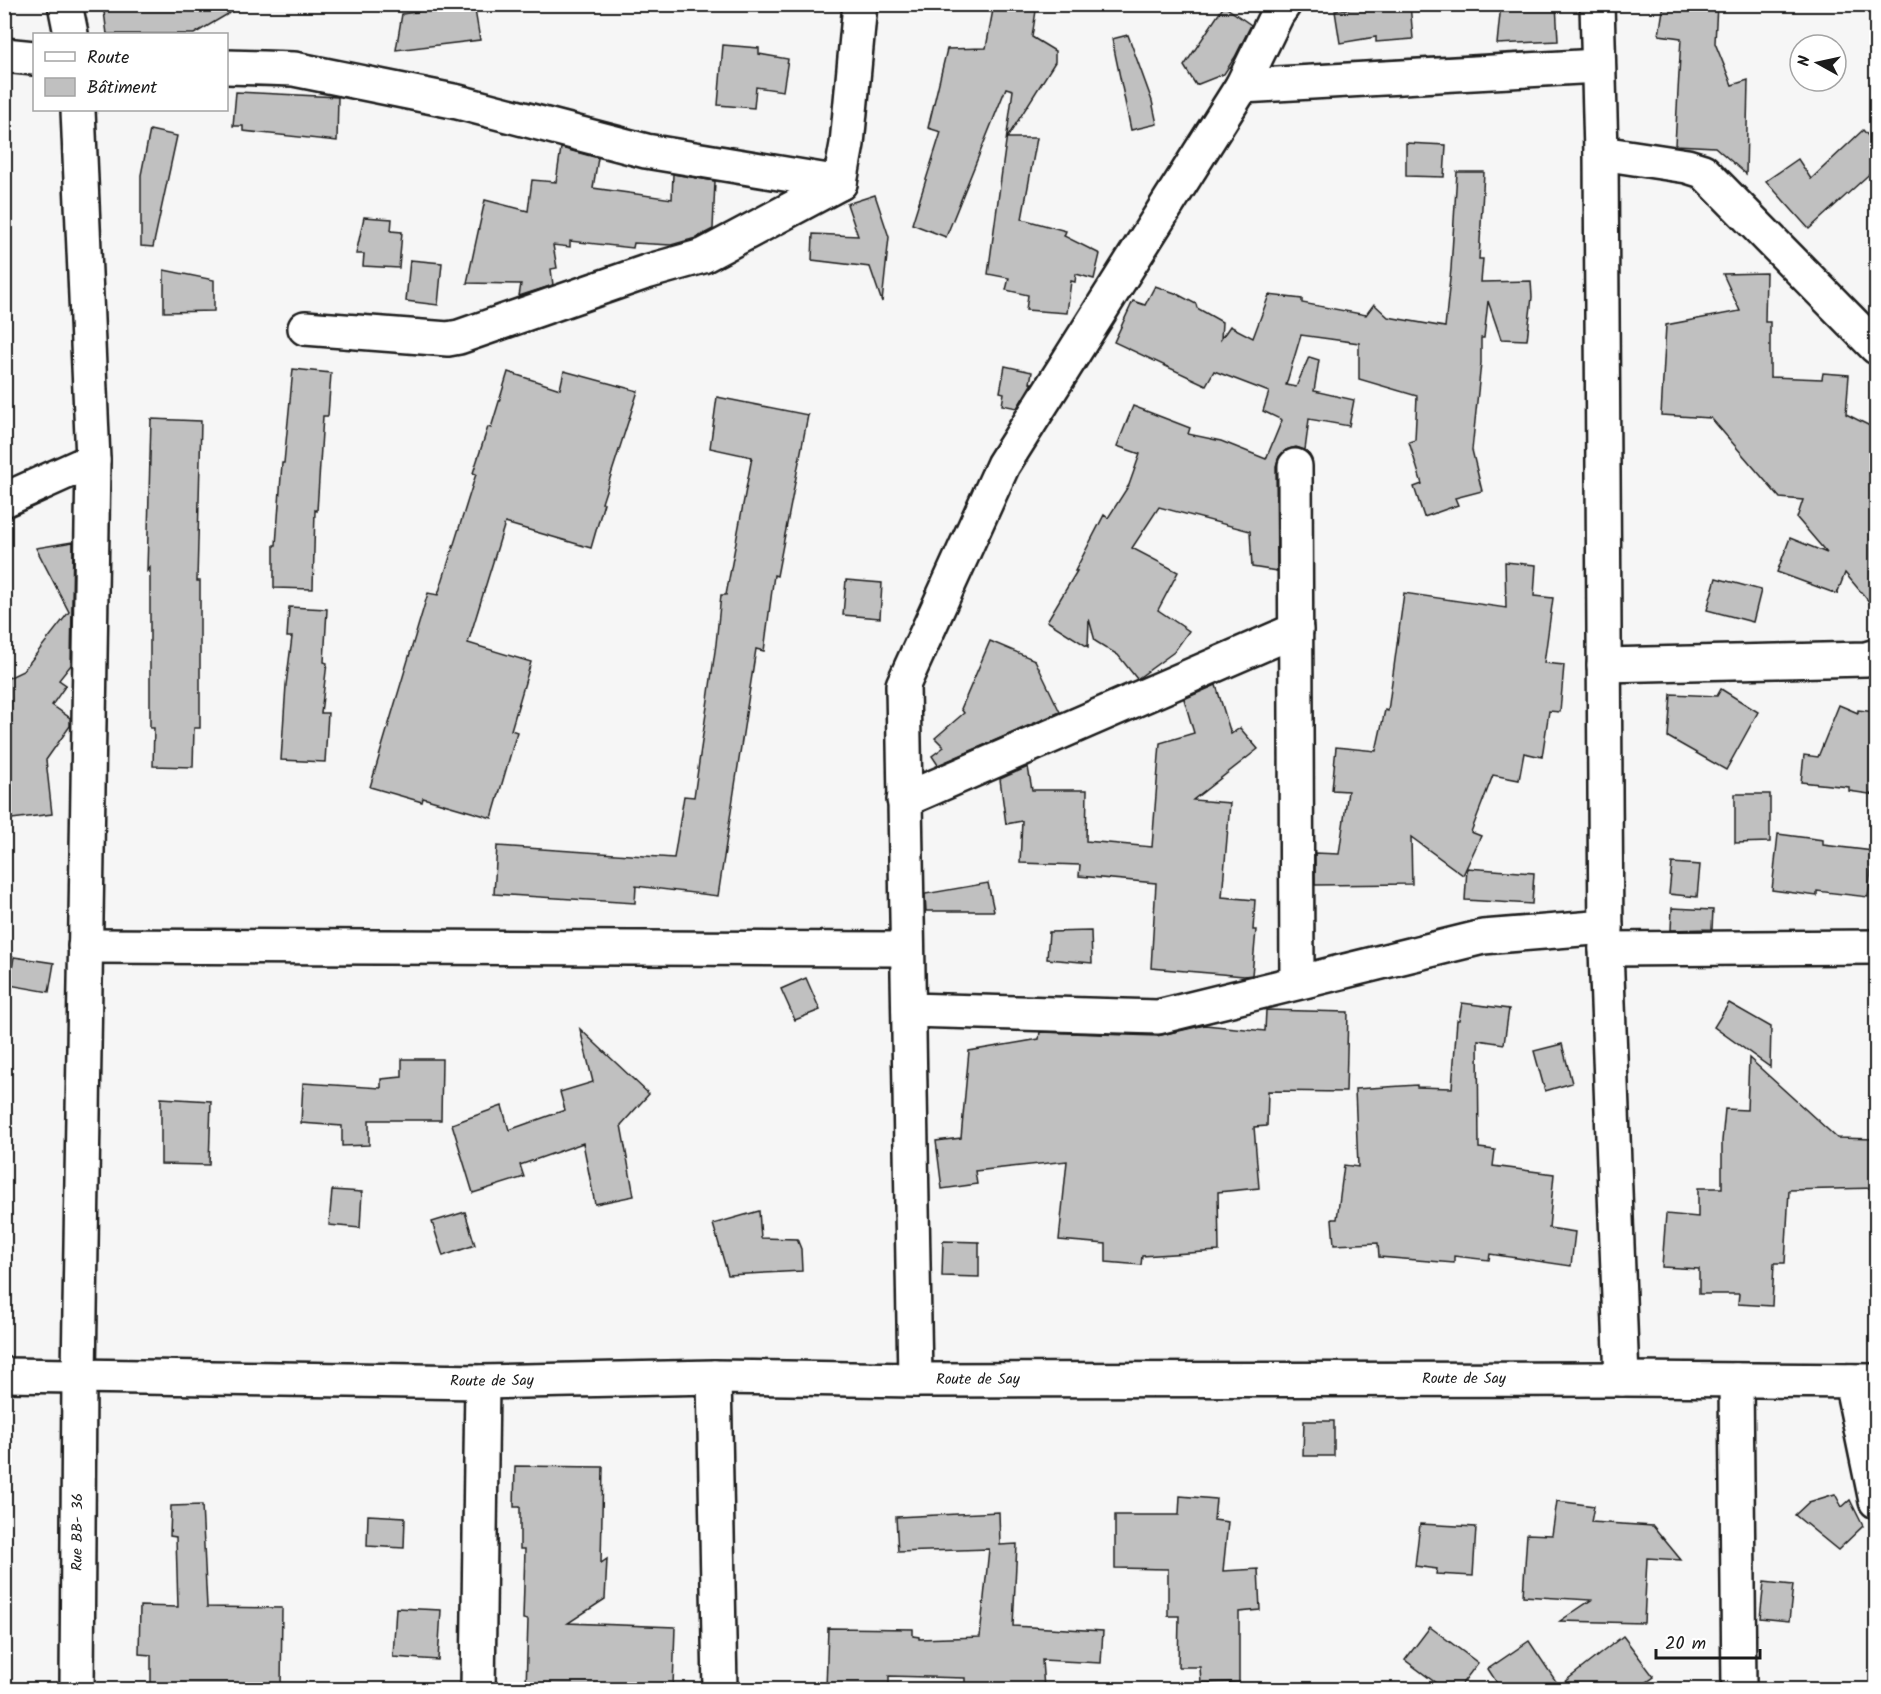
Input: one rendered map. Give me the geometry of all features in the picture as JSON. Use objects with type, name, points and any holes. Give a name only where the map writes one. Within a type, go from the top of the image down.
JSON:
[{"type":"street","points":[[65,4],[71,33]]},
{"type":"street","points":[[840,183],[847,144],[860,4]]},
{"type":"street","points":[[1597,4],[1601,153],[1606,938],[1622,1379]]},
{"type":"street","points":[[915,1380],[903,685],[1003,465],[1242,86],[1276,8]]},
{"type":"street","points":[[4,55],[33,58]]},
{"type":"street","points":[[1242,86],[1598,66]]},
{"type":"street","points":[[228,67],[294,69],[458,102],[646,151],[840,183]]},
{"type":"street","name":"Rue BB- 36","points":[[77,1689],[79,1376],[93,460],[78,111]]},
{"type":"street","points":[[1601,153],[1688,166],[1703,171],[1876,347]]},
{"type":"street","points":[[305,328],[448,339],[459,337],[646,272],[703,256],[840,183]]},
{"type":"street","points":[[4,500],[93,460]]},
{"type":"street","points":[[1295,466],[1296,982]]},
{"type":"street","points":[[904,800],[1296,630]]},
{"type":"street","points":[[1604,665],[1866,659],[1876,656]]},
{"type":"street","points":[[909,1010],[1158,1017],[1483,937],[1606,938],[1876,947]]},
{"type":"street","points":[[85,946],[907,949]]},
{"type":"street","name":"Route de Say","points":[[4,1375],[482,1382],[714,1377],[915,1380],[1864,1381]]},
{"type":"street","points":[[714,1377],[720,1689]]},
{"type":"street","points":[[1736,1380],[1739,1689]]},
{"type":"street","points":[[1864,1381],[1876,1501]]},
{"type":"street","points":[[478,1689],[482,1382]]},
{"type":"building","points":[[103,4],[245,4],[196,33],[107,33]]},
{"type":"building","points":[[474,4],[480,40],[396,50],[402,14]]},
{"type":"building","points":[[994,4],[1037,4],[1032,37],[1055,51],[1055,62],[1007,138],[1037,138],[1022,219],[1066,231],[1064,236],[1100,254],[1094,279],[1076,274],[1075,282],[1071,281],[1067,313],[1026,310],[1028,295],[1006,290],[1009,278],[988,274],[1013,90],[1006,88],[946,237],[912,224],[941,132],[928,128],[947,49],[986,48]]},
{"type":"building","points":[[1376,4],[1410,4],[1413,39],[1376,42],[1376,37],[1340,43],[1335,11]]},
{"type":"building","points":[[1501,4],[1556,4],[1558,41],[1497,44]]},
{"type":"building","points":[[1664,4],[1717,4],[1715,43],[1732,85],[1748,80],[1746,174],[1715,147],[1675,145],[1681,38],[1659,35]]},
{"type":"building","points":[[1224,6],[1251,25],[1224,74],[1196,85],[1184,66]]},
{"type":"building","points":[[1128,35],[1152,101],[1157,124],[1131,130],[1112,39]]},
{"type":"building","points":[[723,45],[759,48],[759,54],[788,59],[783,91],[756,87],[754,108],[718,105]]},
{"type":"building","points":[[236,92],[338,97],[337,141],[243,131],[243,126],[233,126]]},
{"type":"building","points":[[150,130],[177,136],[153,247],[141,246],[141,175]]},
{"type":"building","points":[[1863,130],[1876,145],[1876,168],[1809,229],[1766,181],[1798,159],[1811,179]]},
{"type":"building","points":[[1406,143],[1446,145],[1444,177],[1406,176]]},
{"type":"building","points":[[561,148],[598,158],[593,188],[672,199],[673,174],[715,181],[713,229],[696,238],[671,245],[634,243],[633,248],[570,241],[570,247],[553,245],[557,268],[551,269],[553,285],[519,296],[521,284],[467,283],[485,200],[528,211],[532,180],[556,182]]},
{"type":"building","points":[[1457,172],[1484,172],[1479,259],[1483,259],[1481,282],[1531,281],[1532,297],[1527,340],[1501,339],[1488,301],[1484,338],[1481,338],[1481,363],[1472,450],[1482,491],[1455,498],[1458,505],[1424,517],[1414,487],[1422,484],[1409,442],[1415,440],[1417,396],[1359,379],[1359,343],[1301,335],[1286,385],[1296,387],[1309,357],[1319,360],[1314,391],[1354,400],[1349,426],[1309,419],[1305,450],[1296,447],[1286,450],[1279,457],[1276,466],[1277,571],[1252,567],[1250,531],[1159,507],[1132,548],[1178,572],[1158,610],[1189,631],[1174,652],[1137,679],[1118,655],[1095,641],[1089,619],[1088,647],[1047,621],[1077,571],[1075,571],[1104,515],[1108,518],[1129,485],[1140,454],[1117,446],[1133,406],[1190,428],[1188,434],[1221,441],[1266,459],[1282,420],[1263,411],[1269,392],[1214,371],[1206,385],[1114,342],[1133,301],[1145,305],[1155,286],[1175,293],[1222,322],[1221,339],[1230,326],[1253,338],[1269,295],[1302,299],[1302,303],[1366,315],[1374,304],[1388,317],[1445,327]]},
{"type":"building","points":[[875,195],[889,237],[882,302],[870,267],[812,260],[813,234],[858,236],[847,204]]},
{"type":"building","points":[[364,217],[392,219],[391,231],[402,232],[399,268],[363,266],[364,254],[356,254]]},
{"type":"building","points":[[410,260],[442,263],[438,305],[406,301]]},
{"type":"building","points":[[164,270],[214,280],[214,311],[164,312]]},
{"type":"building","points":[[1766,273],[1765,322],[1770,322],[1770,377],[1822,379],[1823,373],[1849,375],[1846,414],[1876,429],[1876,610],[1845,573],[1837,594],[1777,572],[1790,538],[1827,553],[1797,518],[1803,500],[1780,498],[1711,418],[1661,415],[1666,325],[1740,311],[1723,274]]},
{"type":"building","points":[[1005,366],[1032,372],[1030,383],[1032,383],[1017,408],[1002,405],[1004,393],[1000,392]]},
{"type":"building","points":[[293,369],[331,373],[328,416],[323,416],[317,511],[315,510],[313,589],[274,588],[274,545],[276,545],[282,463],[284,463]]},
{"type":"building","points":[[564,371],[638,391],[602,503],[604,503],[591,548],[505,523],[468,643],[531,662],[511,730],[517,732],[492,818],[423,798],[422,802],[370,787],[428,593],[438,595],[476,474],[473,473],[488,427],[491,428],[508,372],[560,389]]},
{"type":"building","points":[[717,397],[808,415],[777,576],[774,575],[764,651],[756,649],[718,896],[636,886],[635,903],[494,894],[497,846],[674,858],[684,796],[694,797],[721,595],[726,595],[752,457],[710,448]]},
{"type":"building","points":[[151,419],[201,421],[197,581],[200,581],[200,728],[194,728],[193,767],[153,766],[154,728],[150,728],[150,567],[147,571]]},
{"type":"building","points":[[73,542],[71,665],[59,680],[66,685],[52,705],[70,718],[70,726],[46,760],[52,814],[4,820],[4,680],[23,671],[69,612],[36,548]]},
{"type":"building","points":[[1505,562],[1536,565],[1534,596],[1553,598],[1544,663],[1564,665],[1560,712],[1549,711],[1542,757],[1524,753],[1519,780],[1493,775],[1471,832],[1481,836],[1463,875],[1411,837],[1412,884],[1315,885],[1315,853],[1339,854],[1348,791],[1332,790],[1336,747],[1376,751],[1385,710],[1388,711],[1404,593],[1506,608]]},
{"type":"building","points":[[1716,578],[1761,590],[1753,622],[1707,610]]},
{"type":"building","points":[[846,580],[882,583],[880,618],[843,615]]},
{"type":"building","points":[[289,607],[327,609],[324,662],[327,663],[321,713],[328,713],[325,762],[281,760],[292,637],[287,637]]},
{"type":"building","points":[[990,641],[1035,660],[1060,712],[938,765],[932,756],[944,747],[935,738],[964,713],[961,709]]},
{"type":"building","points":[[1216,685],[1231,734],[1240,728],[1258,749],[1193,800],[1230,803],[1222,897],[1255,900],[1253,930],[1256,930],[1252,975],[1244,976],[1151,968],[1156,883],[1079,876],[1080,865],[1020,863],[1022,821],[1006,824],[1000,779],[1028,767],[1032,790],[1087,790],[1086,841],[1152,847],[1160,743],[1194,733],[1184,699]]},
{"type":"building","points":[[1721,689],[1758,712],[1726,770],[1668,737],[1671,694],[1717,696]]},
{"type":"building","points":[[1839,705],[1858,713],[1858,710],[1876,712],[1876,795],[1849,791],[1849,787],[1801,782],[1804,755],[1818,757]]},
{"type":"building","points":[[1735,794],[1770,794],[1770,842],[1735,843]]},
{"type":"building","points":[[1778,834],[1823,840],[1823,845],[1873,851],[1868,897],[1817,891],[1817,896],[1772,890]]},
{"type":"building","points":[[1672,863],[1700,865],[1697,897],[1669,894]]},
{"type":"building","points":[[1467,868],[1534,873],[1532,904],[1465,900]]},
{"type":"building","points":[[988,883],[994,911],[926,911],[925,894]]},
{"type":"building","points":[[1672,908],[1713,910],[1712,929],[1671,930]]},
{"type":"building","points":[[1091,931],[1092,963],[1047,959],[1049,932]]},
{"type":"building","points":[[14,957],[54,963],[49,992],[9,985]]},
{"type":"building","points":[[806,978],[820,1010],[795,1020],[781,989]]},
{"type":"building","points":[[1462,1003],[1509,1009],[1504,1044],[1478,1040],[1479,1148],[1495,1150],[1493,1166],[1554,1174],[1549,1228],[1575,1232],[1571,1266],[1490,1254],[1489,1260],[1454,1256],[1454,1263],[1379,1257],[1378,1243],[1334,1245],[1332,1219],[1337,1219],[1344,1165],[1358,1167],[1355,1089],[1417,1085],[1417,1087],[1452,1088],[1457,1020],[1459,1020]]},
{"type":"building","points":[[1729,1003],[1771,1027],[1770,1067],[1714,1027]]},
{"type":"building","points":[[1266,1010],[1348,1012],[1346,1092],[1268,1091],[1267,1126],[1254,1127],[1259,1188],[1218,1192],[1219,1251],[1142,1256],[1141,1265],[1106,1262],[1106,1244],[1059,1240],[1067,1161],[975,1171],[977,1184],[942,1189],[936,1141],[961,1138],[969,1051],[1039,1039],[1040,1032],[1157,1036],[1205,1025],[1265,1031]]},
{"type":"building","points":[[580,1029],[649,1094],[621,1125],[634,1196],[595,1204],[583,1143],[520,1165],[524,1177],[473,1193],[452,1124],[502,1106],[509,1130],[565,1110],[560,1092],[593,1082]]},
{"type":"building","points":[[1562,1044],[1572,1083],[1545,1091],[1534,1051]]},
{"type":"building","points":[[1749,1058],[1837,1138],[1876,1139],[1876,1188],[1789,1190],[1785,1263],[1774,1263],[1772,1306],[1738,1304],[1739,1294],[1699,1294],[1699,1269],[1662,1267],[1666,1214],[1698,1217],[1698,1188],[1722,1188],[1725,1109],[1747,1110]]},
{"type":"building","points":[[402,1059],[442,1059],[441,1120],[369,1120],[369,1145],[342,1146],[342,1126],[301,1123],[303,1083],[381,1088],[381,1079],[402,1077]]},
{"type":"building","points":[[161,1098],[211,1101],[209,1165],[161,1164]]},
{"type":"building","points":[[332,1190],[362,1192],[360,1228],[329,1225]]},
{"type":"building","points":[[759,1211],[761,1238],[797,1239],[801,1249],[802,1271],[728,1275],[713,1224]]},
{"type":"building","points":[[465,1212],[475,1245],[443,1256],[432,1222]]},
{"type":"building","points":[[943,1241],[979,1242],[979,1277],[942,1276]]},
{"type":"building","points":[[1304,1421],[1334,1421],[1334,1456],[1303,1456]]},
{"type":"building","points":[[515,1466],[603,1467],[601,1563],[607,1559],[605,1599],[568,1623],[675,1627],[673,1686],[615,1686],[615,1689],[526,1689],[528,1620],[523,1619],[525,1549],[520,1549],[520,1507],[514,1507]]},
{"type":"building","points":[[1835,1494],[1842,1507],[1850,1500],[1863,1526],[1838,1550],[1795,1515],[1809,1502]]},
{"type":"building","points":[[1180,1496],[1216,1499],[1214,1520],[1228,1522],[1223,1571],[1258,1569],[1260,1610],[1239,1612],[1239,1682],[1201,1683],[1200,1667],[1178,1667],[1179,1616],[1168,1616],[1168,1569],[1115,1568],[1115,1515],[1179,1515]]},
{"type":"building","points":[[1557,1501],[1594,1506],[1591,1522],[1653,1526],[1681,1560],[1647,1558],[1644,1623],[1560,1621],[1591,1600],[1523,1596],[1527,1534],[1552,1535]]},
{"type":"building","points":[[202,1505],[207,1607],[282,1608],[281,1689],[151,1689],[151,1655],[139,1654],[140,1606],[178,1607],[176,1537],[170,1536],[171,1506]]},
{"type":"building","points":[[999,1512],[1000,1545],[1017,1544],[1013,1626],[1103,1631],[1101,1663],[1042,1660],[1044,1689],[965,1689],[965,1678],[889,1676],[889,1689],[826,1689],[828,1628],[913,1629],[913,1636],[919,1639],[980,1637],[989,1549],[898,1552],[896,1517]]},
{"type":"building","points":[[368,1515],[405,1517],[404,1548],[367,1546]]},
{"type":"building","points":[[1420,1524],[1476,1527],[1473,1576],[1436,1574],[1437,1569],[1415,1566]]},
{"type":"building","points":[[1764,1582],[1793,1585],[1789,1621],[1760,1618]]},
{"type":"building","points":[[396,1608],[441,1610],[438,1660],[393,1657]]},
{"type":"building","points":[[1430,1627],[1478,1663],[1458,1689],[1444,1689],[1405,1660]]},
{"type":"building","points":[[1623,1636],[1654,1677],[1637,1689],[1501,1689],[1488,1669],[1529,1641],[1559,1686]]}]
